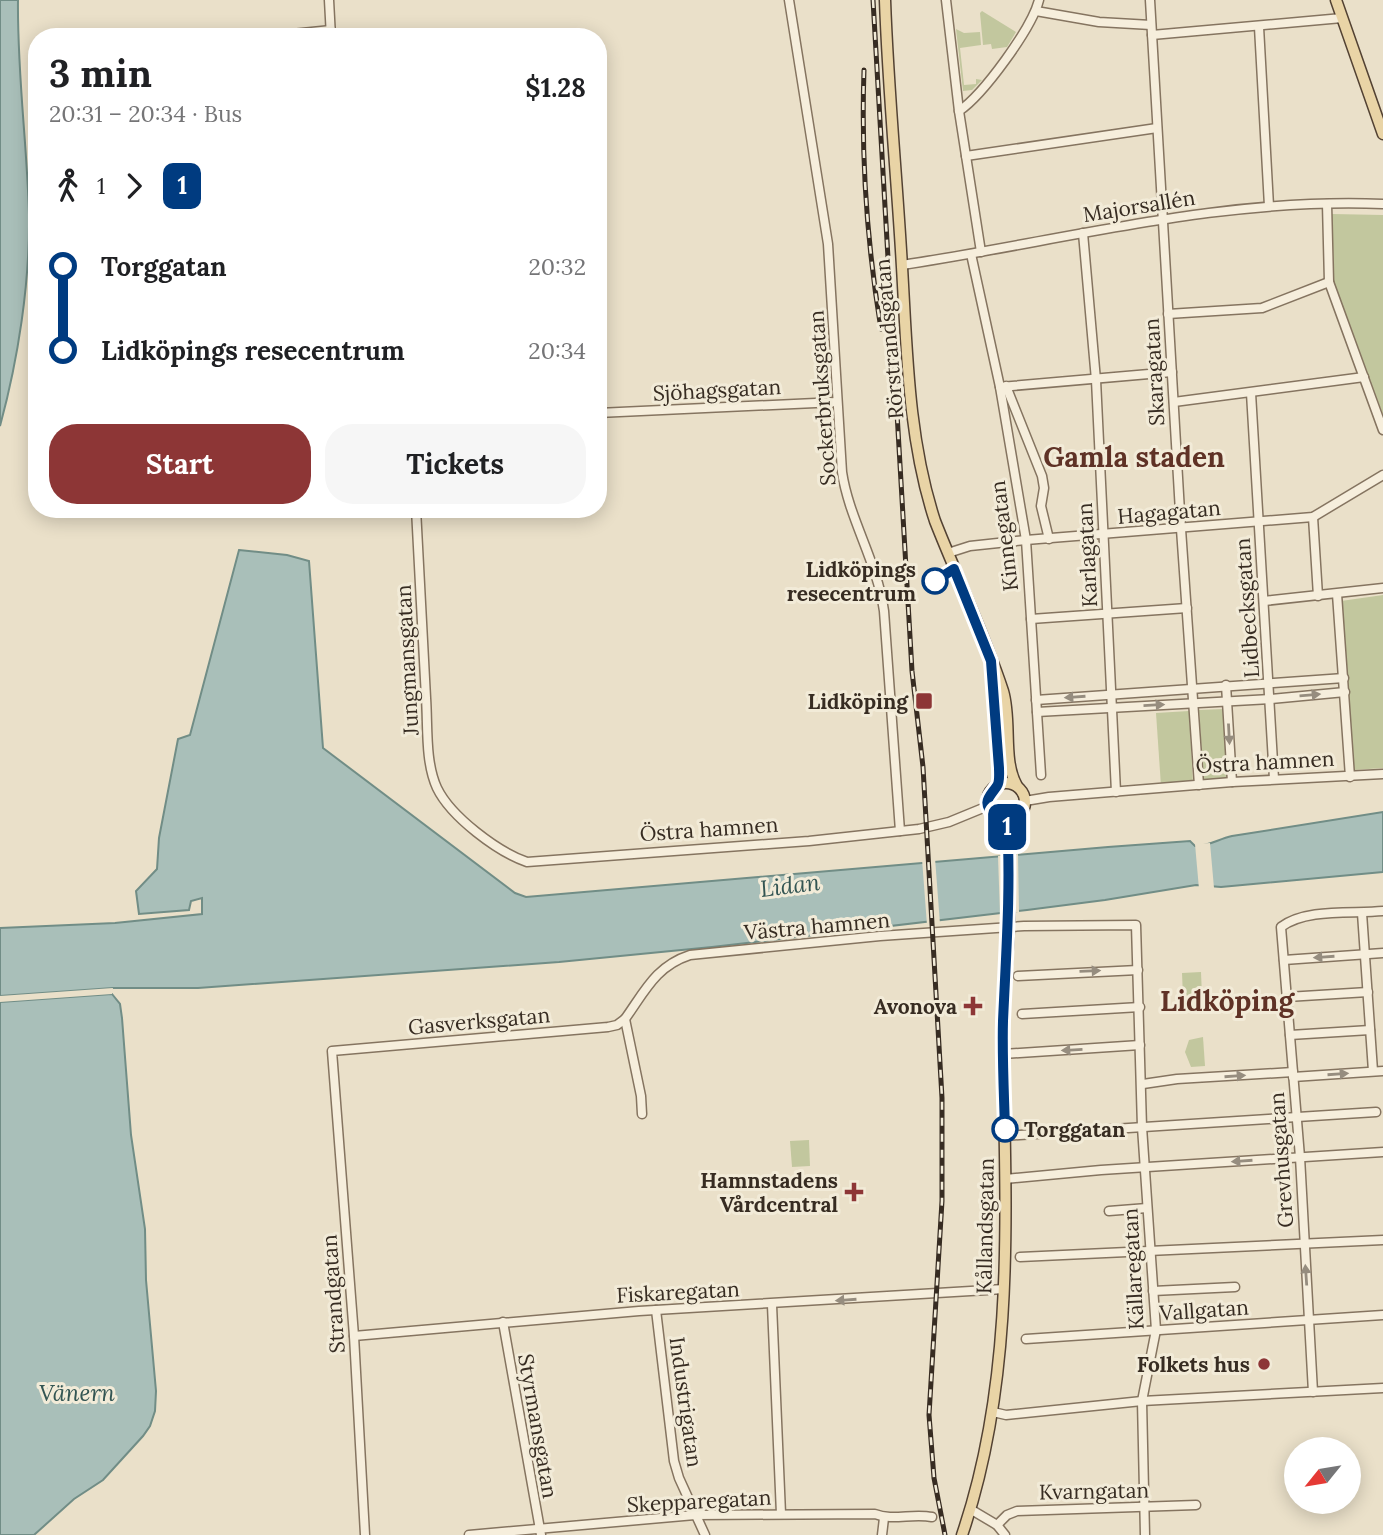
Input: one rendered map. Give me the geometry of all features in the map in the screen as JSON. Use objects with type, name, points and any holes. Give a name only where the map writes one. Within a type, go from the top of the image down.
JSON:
[{"type":"main road","name":"Rörstrandsgatan","points":[[885,0],[908,373],[920,463],[926,493],[1003,693],[1011,773],[1017,786]]},
{"type":"main road","points":[[1336,0],[1383,135]]},
{"type":"main road","name":"Rörstrandsgatan","points":[[991,661],[998,747],[998,785]]},
{"type":"main road","points":[[1007,783],[1017,786],[1022,791],[1025,802],[1022,812],[1013,820],[995,817],[988,806],[989,794],[998,785],[1007,783]]},
{"type":"main road","name":"Kållandsgatan","points":[[962,1535],[985,1454],[993,1412],[1004,1289],[1003,1054],[1009,927],[1007,821]]},
{"type":"street","points":[[330,0],[331,28]]},
{"type":"street","name":"Sockerbruksgatan","points":[[789,0],[828,244],[844,483],[877,576],[883,603],[900,831]]},
{"type":"street","name":"Kinnegatan","points":[[946,0],[976,253],[1003,386],[1026,540],[1041,775]]},
{"type":"street","points":[[958,111],[999,67],[1036,10],[1039,0]]},
{"type":"street","name":"Skaragatan","points":[[1150,0],[1199,785]]},
{"type":"street","points":[[1036,10],[1152,30],[1259,27],[1342,18]]},
{"type":"street","points":[[1259,27],[1269,206]]},
{"type":"street","points":[[966,156],[1157,128]]},
{"type":"street","points":[[1327,204],[1328,282],[1383,430]]},
{"type":"street","name":"Majorsallén","points":[[902,265],[1163,218],[1269,206],[1383,204]]},
{"type":"street","name":"Karlagatan","points":[[1083,233],[1096,380],[1116,792]]},
{"type":"street","points":[[1168,314],[1262,308],[1328,282]]},
{"type":"street","points":[[1049,539],[1041,506],[1044,483],[1030,442],[1003,386],[1172,372]]},
{"type":"street","points":[[1174,402],[1364,377]]},
{"type":"street","name":"Lidbecksgatan","points":[[1251,393],[1274,779]]},
{"type":"street","name":"Sjöhagsgatan","points":[[607,414],[837,402]]},
{"type":"street","name":"Hagagatan","points":[[948,553],[970,546],[1026,540],[1103,536],[1312,517],[1383,475]]},
{"type":"street","points":[[1312,517],[1318,596]]},
{"type":"street","name":"Jungmansgatan","points":[[417,518],[431,765],[439,792],[448,804]]},
{"type":"street","points":[[1264,601],[1383,588]]},
{"type":"street","points":[[1337,594],[1350,777]]},
{"type":"street","points":[[1031,619],[1187,608]]},
{"type":"street","points":[[1036,700],[1344,678]]},
{"type":"street","points":[[1226,685],[1232,782]]},
{"type":"street","points":[[1037,712],[1271,699],[1345,692]]},
{"type":"street","name":"Östra hamnen","points":[[1025,802],[1049,797],[1232,782],[1383,774]]},
{"type":"street","name":"Östra hamnen","points":[[448,804],[472,828],[497,847],[527,862],[809,841],[935,827],[988,806]]},
{"type":"street","points":[[1143,1084],[1177,1079],[1378,1071],[1370,1030],[1362,913],[1383,911]]},
{"type":"street","name":"Grevhusgatan","points":[[1313,1392],[1300,1157],[1281,927],[1302,916],[1362,913]]},
{"type":"street","name":"Västra hamnen","points":[[625,1018],[660,971],[673,961],[690,955],[880,936],[1009,927],[1136,925]]},
{"type":"street","name":"Källaregatan","points":[[1136,925],[1145,1168],[1156,1330],[1142,1401],[1145,1535]]},
{"type":"street","points":[[1284,960],[1383,953]]},
{"type":"street","points":[[1018,976],[1138,970]]},
{"type":"street","points":[[1287,997],[1368,992]]},
{"type":"street","points":[[1022,1014],[1140,1007]]},
{"type":"street","points":[[625,1018],[642,1114]]},
{"type":"street","name":"Gasverksgatan","points":[[332,1051],[608,1027],[617,1025],[625,1018]]},
{"type":"street","points":[[1290,1035],[1370,1030]]},
{"type":"street","points":[[1003,1054],[1140,1045]]},
{"type":"street","name":"Strandgatan","points":[[332,1051],[354,1336],[365,1535]]},
{"type":"street","points":[[1004,1136],[1376,1112]]},
{"type":"street","points":[[1005,1180],[1383,1152]]},
{"type":"street","points":[[1109,1210],[1147,1208]]},
{"type":"street","points":[[1020,1256],[1383,1240]]},
{"type":"street","points":[[1153,1291],[1235,1287]]},
{"type":"street","name":"Fiskaregatan","points":[[354,1336],[656,1310],[1004,1289]]},
{"type":"street","points":[[772,1305],[781,1514]]},
{"type":"street","name":"Industrigatan","points":[[656,1310],[674,1461],[705,1535]]},
{"type":"street","name":"Vallgatan","points":[[1026,1339],[1383,1315]]},
{"type":"street","name":"Styrmansgatan","points":[[503,1322],[540,1532]]},
{"type":"street","points":[[993,1412],[1006,1415],[1142,1401],[1383,1388]]},
{"type":"street","name":"Kvarngatan","points":[[998,1525],[1007,1515],[1017,1511],[1196,1505]]},
{"type":"street","points":[[971,1509],[998,1525],[1005,1535]]},
{"type":"street","name":"Skepparegatan","points":[[468,1535],[540,1532],[695,1515],[875,1514],[884,1517],[932,1517]]},
{"type":"street","points":[[882,1535],[884,1517]]},
{"type":"green space","points":[[982,11],[1016,32],[1007,47],[992,49],[991,44],[983,45]]},
{"type":"green space","points":[[956,29],[964,33],[980,32],[981,45],[960,48],[964,85],[976,84],[976,79],[982,80],[972,90],[963,91]]},
{"type":"green space","points":[[1332,214],[1383,215],[1383,415],[1334,282]]},
{"type":"green space","points":[[1383,595],[1383,768],[1354,770],[1341,601]]},
{"type":"green space","points":[[1224,709],[1228,782],[1204,783],[1199,710]]},
{"type":"green space","points":[[1189,711],[1193,784],[1161,786],[1156,713]]},
{"type":"green space","points":[[1201,972],[1202,996],[1183,997],[1182,973]]},
{"type":"green space","points":[[1203,1037],[1205,1066],[1191,1067],[1185,1052],[1189,1040]]},
{"type":"green space","points":[[809,1140],[810,1166],[792,1167],[790,1141]]},
{"type":"water","points":[[0,0],[18,0],[28,196],[28,254],[22,321],[0,426]]},
{"type":"water","name":"Lidan","points":[[239,550],[287,555],[309,561],[323,748],[515,893],[526,897],[1108,847],[1190,841],[1195,846],[1200,846],[1232,836],[1383,812],[1383,872],[1221,887],[1196,885],[1027,910],[559,962],[198,988],[113,988],[0,996],[0,928],[115,923],[202,914],[202,898],[191,901],[189,910],[139,914],[136,891],[157,869],[159,838],[178,739],[190,735]]},
{"type":"water","name":"Vänern","points":[[112,994],[120,1004],[122,1018],[131,1135],[145,1229],[155,1411],[143,1436],[103,1480],[74,1499],[34,1535],[0,1535],[0,1002]]},
{"type":"pier","points":[[1210,843],[1214,888],[1199,889],[1195,844]]},
{"type":"pier","points":[[1018,854],[1019,912],[1000,914],[998,856]]},
{"type":"pier","points":[[935,858],[940,924],[927,925],[922,859]]},
{"type":"pier","points":[[113,988],[112,994],[0,1002],[0,996]]},
{"type":"railway","points":[[873,0],[912,671],[923,767],[942,1098],[942,1201],[929,1415],[934,1478],[945,1535]]},
{"type":"railway","points":[[864,70],[866,200],[881,329]]},
{"type":"bus line","name":"1","points":[[935,581],[954,569],[991,661],[999,768],[998,785],[989,794],[988,806],[995,817],[1007,821],[1009,855],[1003,1024],[1005,1129]]},
{"type":"place","name":"Lidköpings resecentrum","points":[[935,581]]},
{"type":"place","name":"Lidköping","points":[[924,701]]},
{"type":"place","name":"Avonova","points":[[973,1006]]},
{"type":"place","name":"Torggatan","points":[[1005,1129]]},
{"type":"place","name":"Hamnstadens Vårdcentral","points":[[854,1192]]},
{"type":"place","name":"Folkets hus","points":[[1264,1364]]},
{"type":"district","name":"Gamla staden","points":[[1134,457]]},
{"type":"district","name":"Lidköping","points":[[1227,1001]]}]
